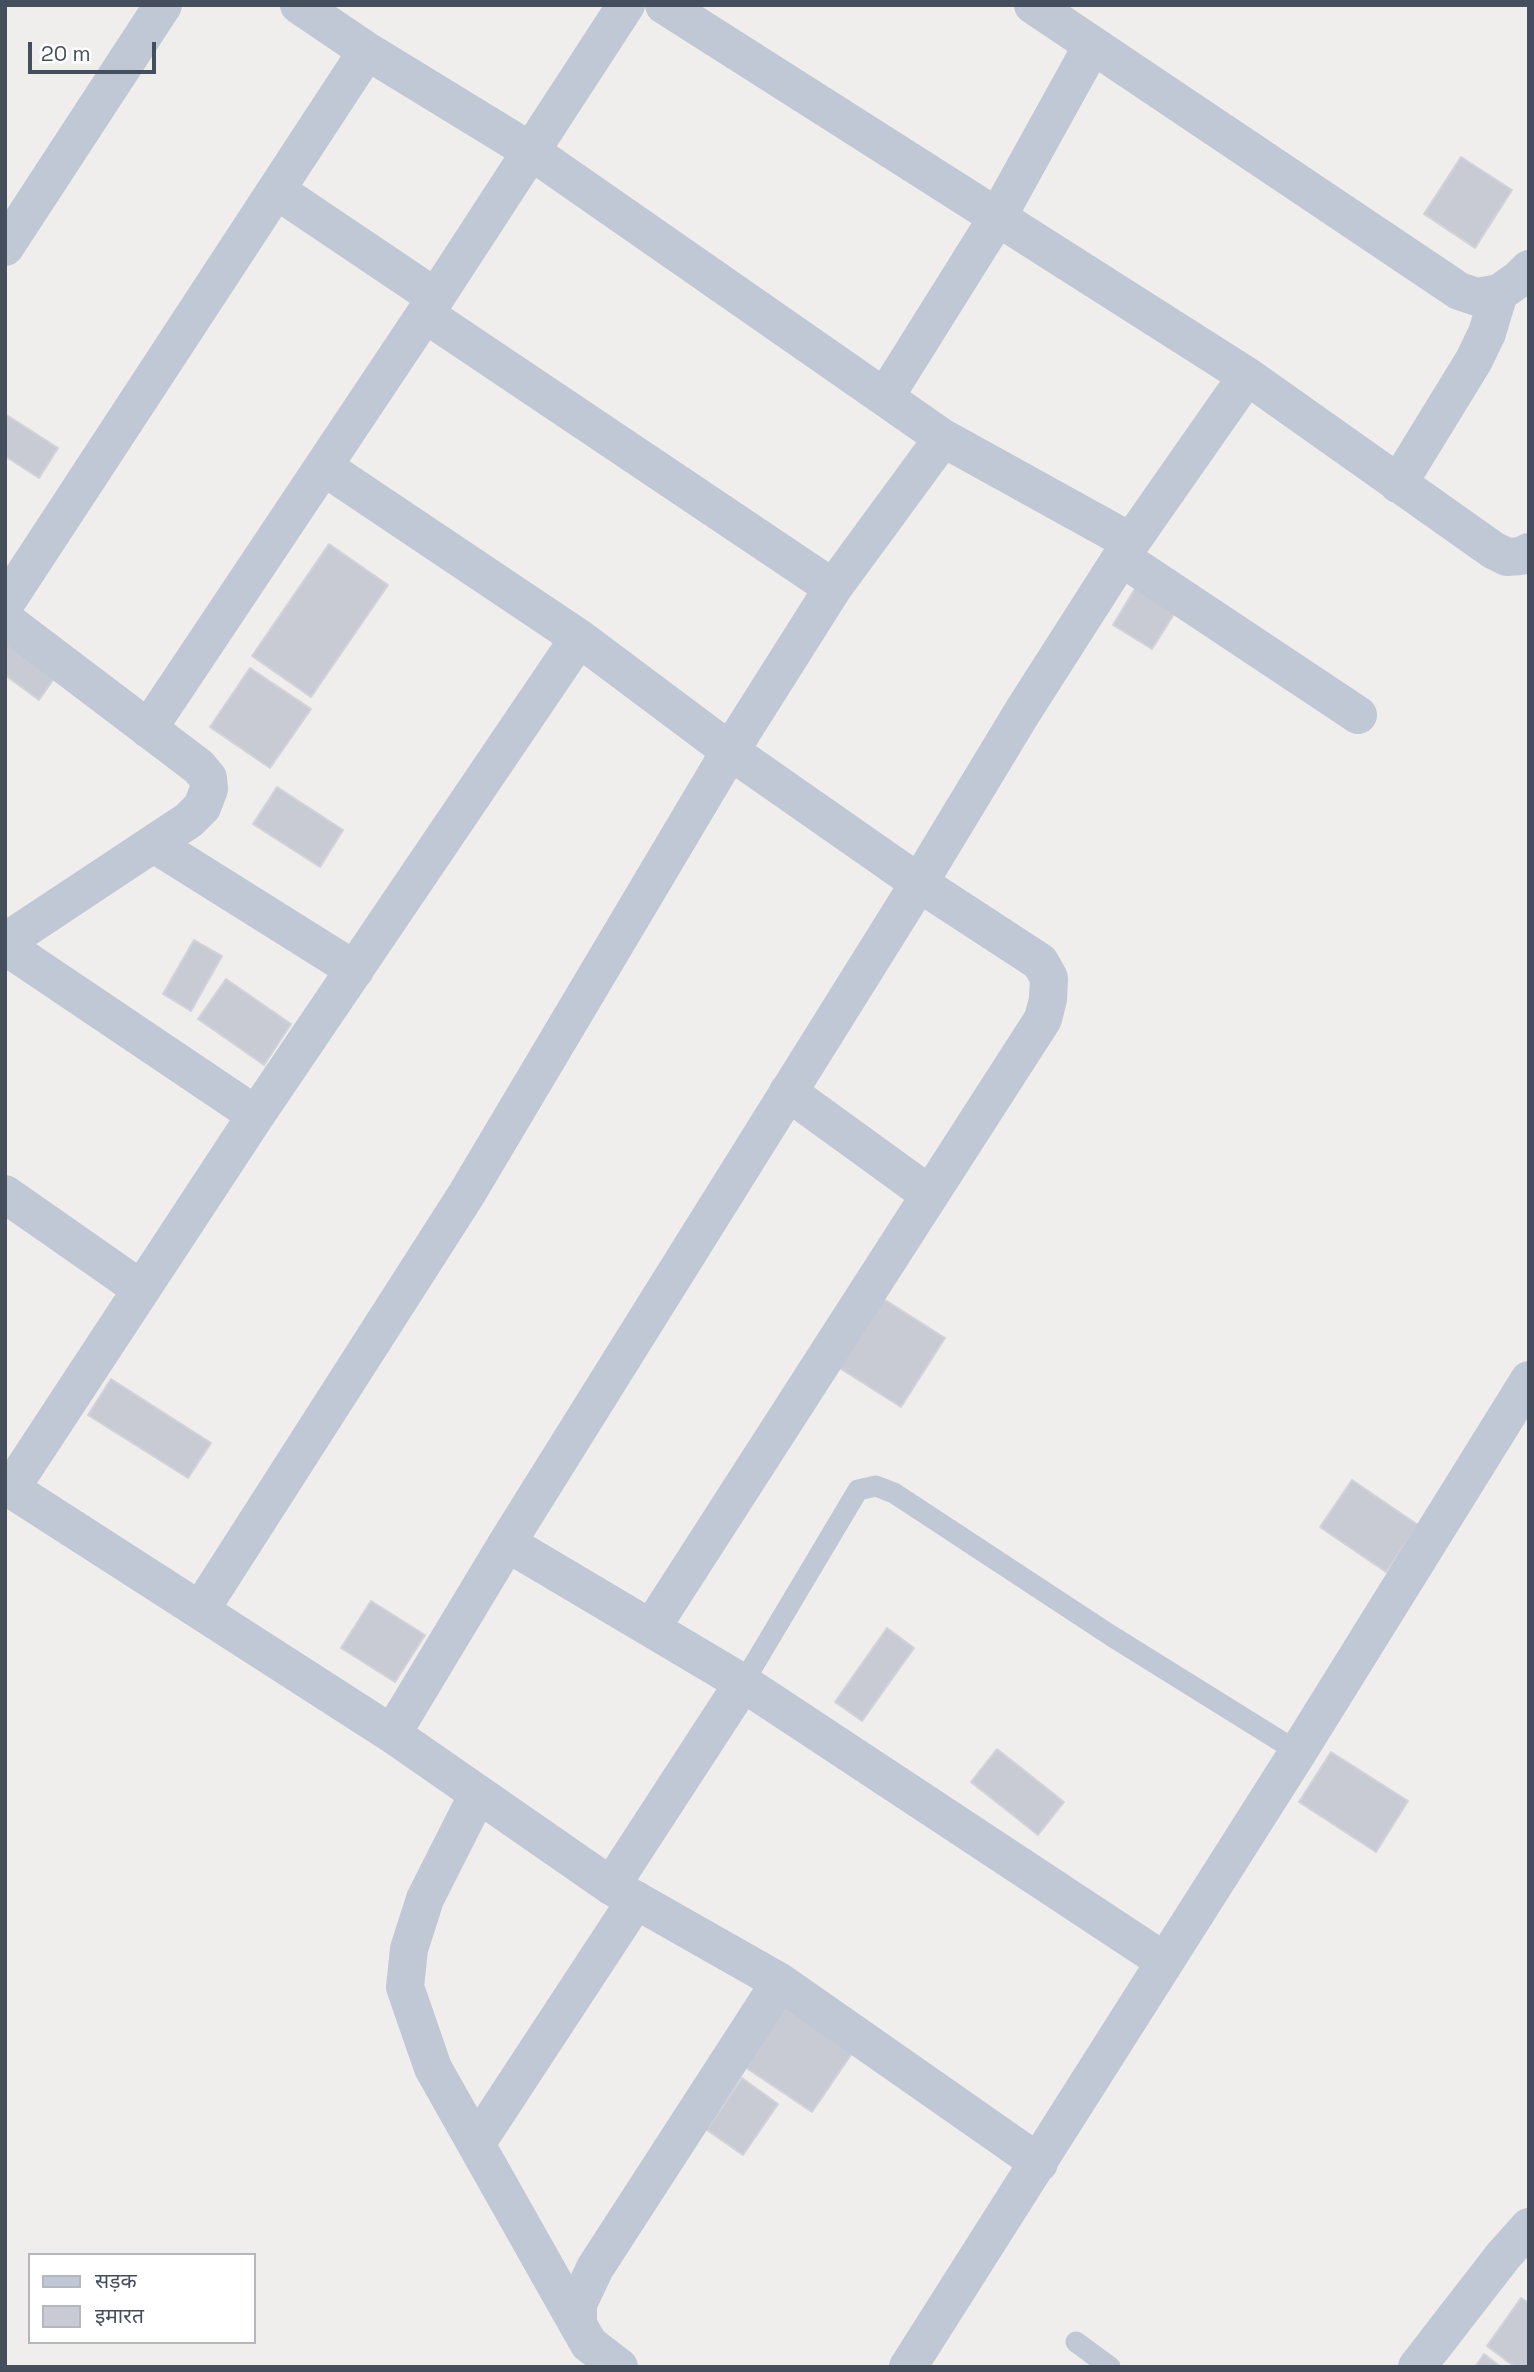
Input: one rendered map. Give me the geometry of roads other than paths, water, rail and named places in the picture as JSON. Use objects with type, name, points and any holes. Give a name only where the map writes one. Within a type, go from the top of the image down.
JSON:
[{"type":"street","points":[[5,247],[163,5]]},
{"type":"street","points":[[299,5],[367,51],[532,152],[943,438],[1126,550],[1358,715]]},
{"type":"street","points":[[148,729],[532,152],[626,5]]},
{"type":"street","points":[[664,5],[1247,376],[1493,550],[1507,556],[1521,556],[1529,552]]},
{"type":"street","points":[[1033,5],[1459,291],[1476,297],[1499,293],[1529,269]]},
{"type":"street","points":[[885,397],[997,218],[1092,46]]},
{"type":"street","points":[[5,604],[367,51]]},
{"type":"street","points":[[276,190],[430,306],[833,588]]},
{"type":"street","points":[[1398,484],[1474,360],[1487,333],[1499,293]]},
{"type":"street","points":[[392,1734],[507,1543],[919,883],[1023,711],[1126,550],[1247,376]]},
{"type":"street","points":[[201,1609],[466,1195],[730,751],[833,588],[943,438]]},
{"type":"street","points":[[324,467],[579,638],[730,751],[919,883],[1040,962],[1049,978],[1048,999],[1043,1018],[652,1627]]},
{"type":"street","points":[[5,621],[199,767],[208,778],[209,789],[202,807],[189,820],[5,944],[256,1115]]},
{"type":"street","points":[[579,638],[8,1486],[392,1734],[624,1893],[780,1982],[1039,2163]]},
{"type":"street","points":[[153,844],[355,970]]},
{"type":"street","points":[[788,1092],[930,1195]]},
{"type":"street","points":[[5,1194],[141,1289]]},
{"type":"street","points":[[908,2367],[1298,1752],[1529,1380]]},
{"type":"street","points":[[507,1543],[744,1683],[1164,1961]]},
{"type":"street","points":[[476,2144],[744,1683]]},
{"type":"street","points":[[478,1794],[425,1899],[409,1949],[405,1987],[433,2068],[589,2344],[619,2367]]},
{"type":"street","points":[[578,2325],[579,2304],[595,2268],[780,1982]]},
{"type":"street","points":[[1417,2367],[1503,2256],[1529,2227]]},
{"type":"lane","points":[[744,1683],[858,1490],[876,1486],[894,1493],[1110,1635],[1298,1752]]},
{"type":"lane","points":[[1076,2342],[1110,2367]]}]
